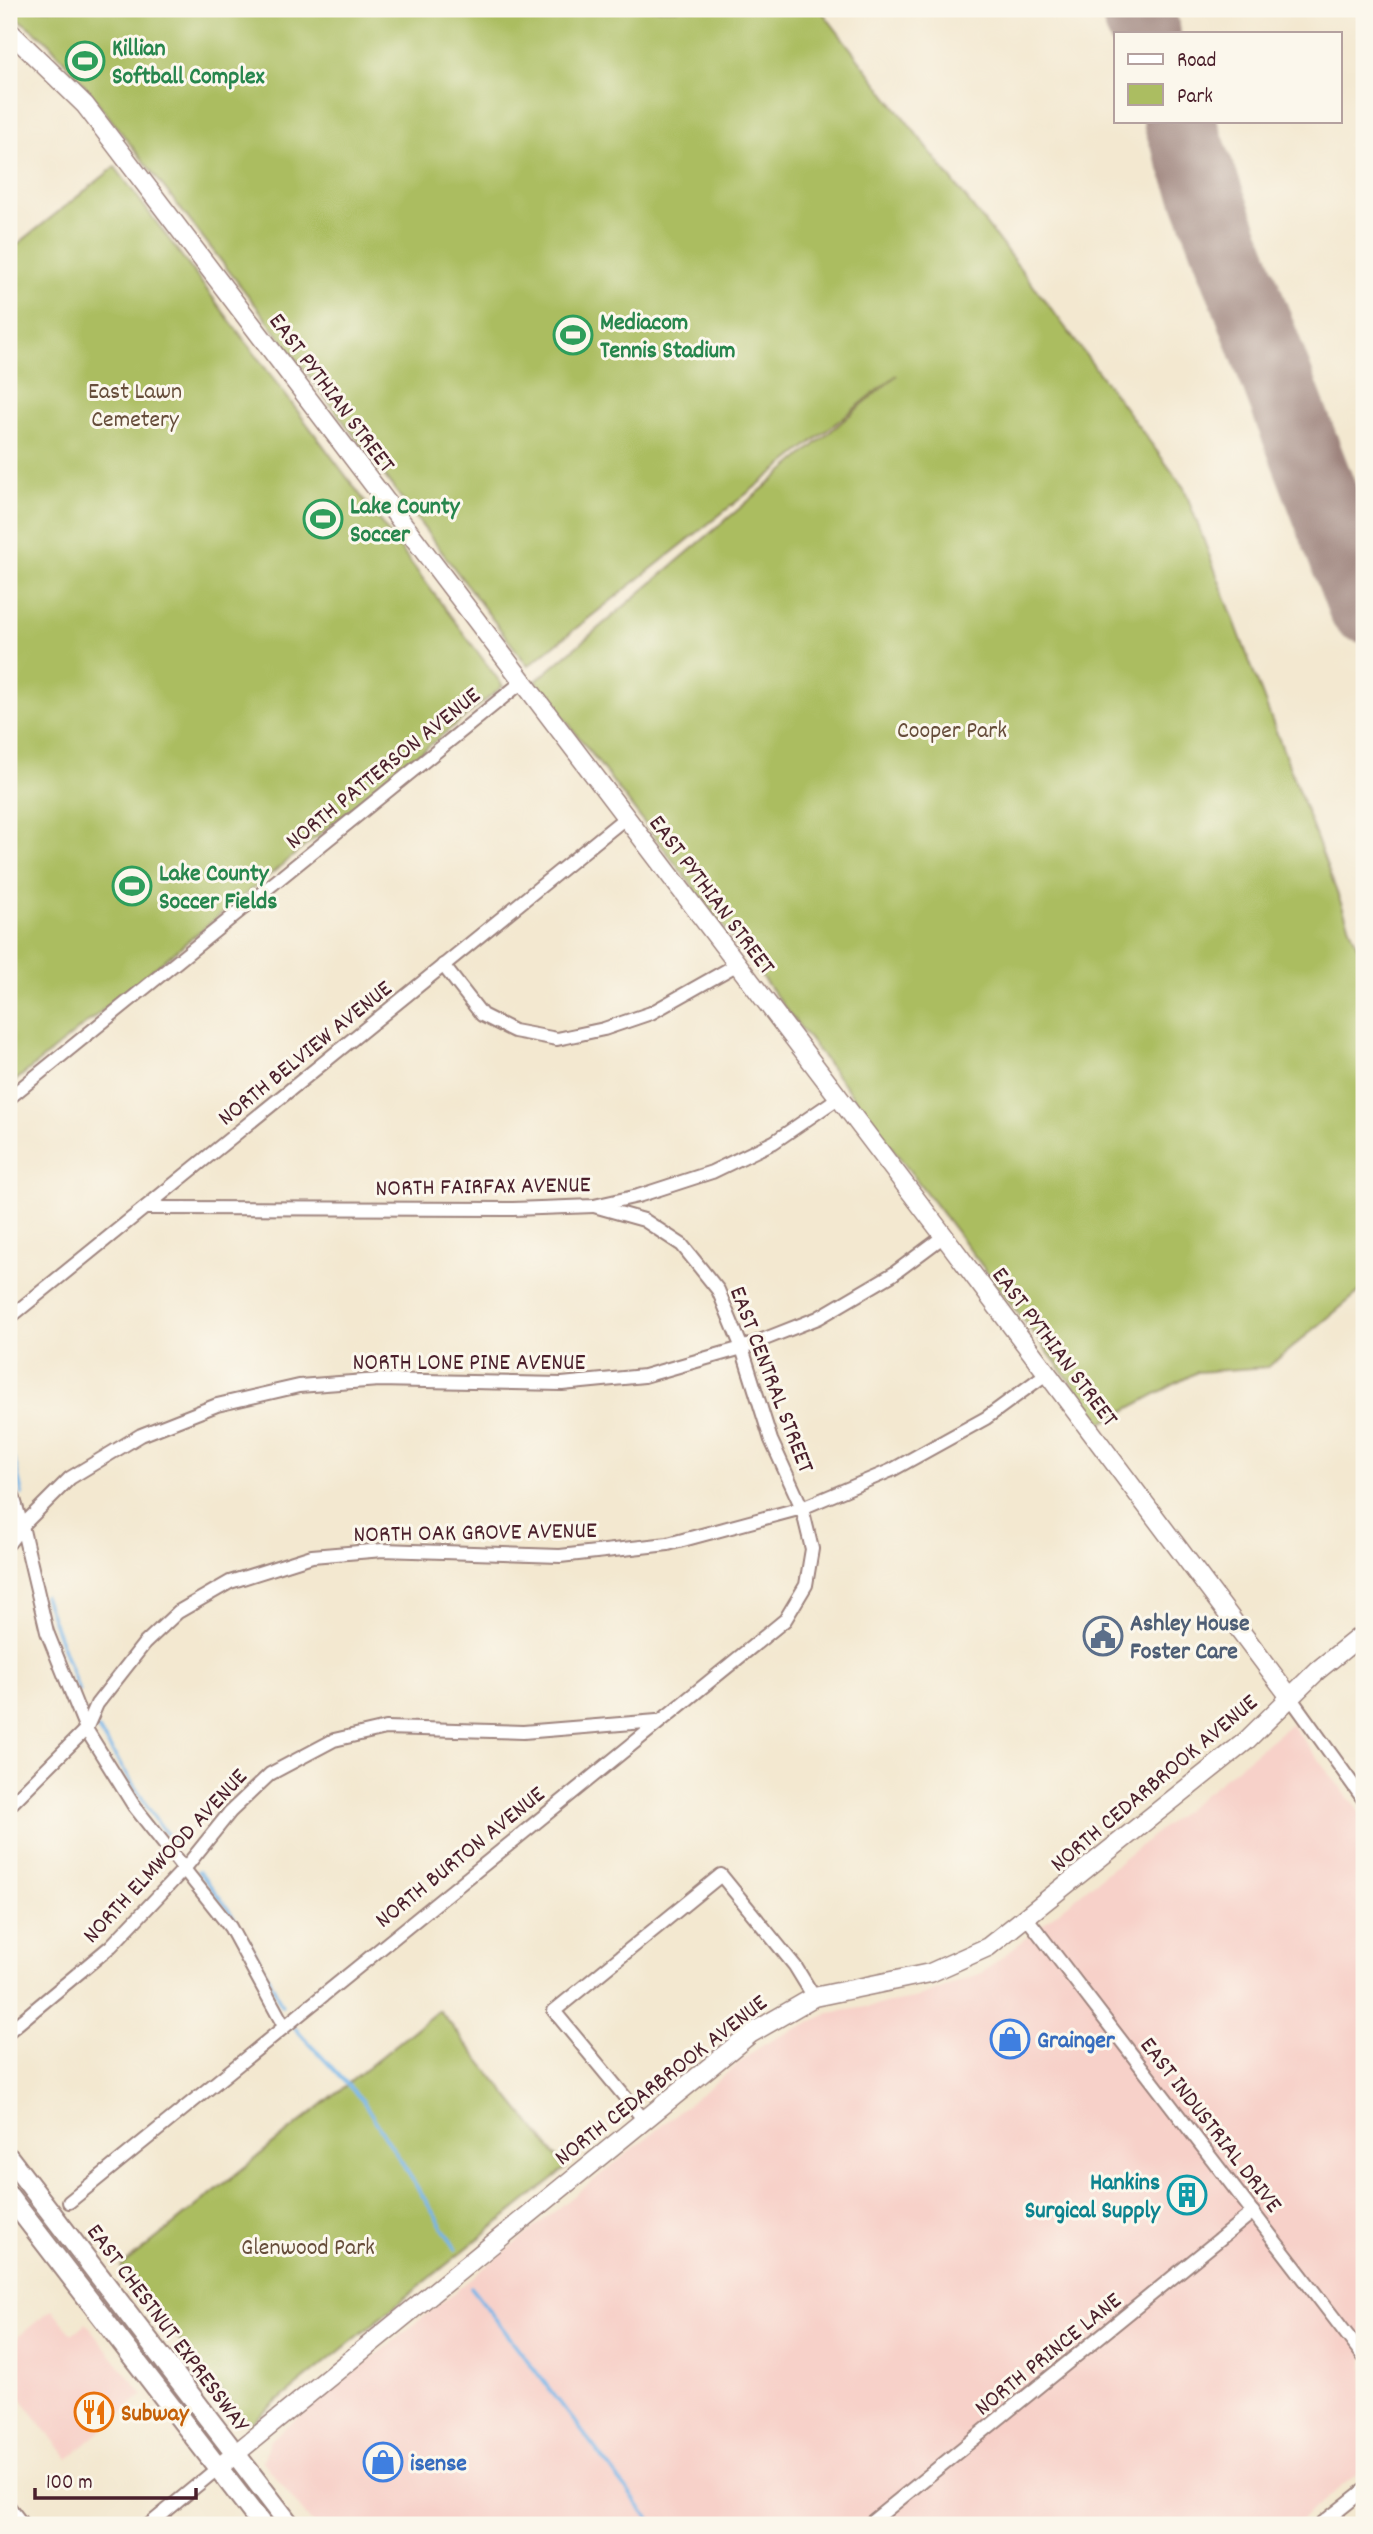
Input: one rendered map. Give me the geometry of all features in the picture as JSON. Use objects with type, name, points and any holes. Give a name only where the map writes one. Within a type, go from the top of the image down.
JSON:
[{"type":"main road","name":"EAST CHESTNUT EXPRESSWAY","points":[[9,2158],[290,2525]]},
{"type":"main road","name":"EAST CHESTNUT EXPRESSWAY","points":[[10,2201],[262,2525]]},
{"type":"street","name":"EAST PYTHIAN STREET","points":[[9,31],[85,105],[944,1236],[1364,1800]]},
{"type":"street","name":"NORTH PATTERSON AVENUE","points":[[9,1098],[522,682]]},
{"type":"street","name":"NORTH BELVIEW AVENUE","points":[[9,1318],[625,818]]},
{"type":"street","points":[[443,965],[482,1015],[514,1031],[557,1039],[604,1029],[651,1013],[736,965]]},
{"type":"street","name":"NORTH FAIRFAX AVENUE","points":[[145,1208],[500,1209],[594,1206],[638,1196],[712,1172],[774,1142],[838,1098]]},
{"type":"street","points":[[638,1196],[644,1220]]},
{"type":"street","name":"EAST CENTRAL STREET","points":[[594,1206],[644,1220],[682,1245],[718,1290],[742,1348],[771,1440],[802,1508]]},
{"type":"street","name":"NORTH LONE PINE AVENUE","points":[[9,1543],[22,1526],[70,1478],[141,1435],[217,1405],[299,1386],[366,1381],[562,1384],[644,1376],[742,1348],[818,1318],[893,1274],[944,1236]]},
{"type":"street","name":"NORTH OAK GROVE AVENUE","points":[[9,1806],[86,1729],[97,1704],[144,1644],[178,1612],[230,1582],[312,1556],[383,1550],[560,1556],[668,1544],[802,1508],[892,1470],[986,1418],[1046,1374]]},
{"type":"street","points":[[9,1482],[47,1632],[86,1729],[134,1806],[230,1927],[284,2026]]},
{"type":"street","name":"NORTH BURTON AVENUE","points":[[69,2202],[625,1747],[785,1620],[806,1584],[812,1549],[802,1508]]},
{"type":"street","name":"NORTH CEDARBROOK AVENUE","points":[[149,2525],[750,2034],[814,1997],[930,1973],[951,1966],[988,1947],[1245,1741],[1318,1671],[1364,1633]]},
{"type":"street","name":"NORTH ELMWOOD AVENUE","points":[[9,2031],[111,1946],[185,1868],[230,1812],[270,1774],[334,1740],[386,1728],[523,1732],[657,1721]]},
{"type":"street","points":[[614,1725],[625,1747]]},
{"type":"street","points":[[644,2120],[554,2011],[721,1875],[795,1966],[814,1997]]},
{"type":"street","name":"EAST INDUSTRIAL DRIVE","points":[[1027,1917],[1364,2357]]},
{"type":"street","points":[[10,2201],[31,2187]]},
{"type":"street","name":"NORTH PRINCE LANE","points":[[868,2525],[1253,2212]]},
{"type":"street","points":[[1320,2525],[1364,2490]]},
{"type":"street","points":[[9,2507],[23,2525]]},
{"type":"shaded area","points":[[1291,1724],[1364,1818],[1364,2468],[1294,2525],[313,2525],[263,2461],[269,2441],[763,2044],[830,2013],[914,1999],[982,1973]]},
{"type":"shaded area","points":[[52,2309],[72,2334],[86,2323],[143,2395],[68,2459],[9,2383],[9,2344]]},
{"type":"green space","name":"Cooper Park","points":[[9,9],[820,9],[1056,315],[1184,488],[1364,964],[1364,1288],[1268,1367],[1197,1372],[1102,1423],[536,681],[897,375],[528,666],[257,307],[81,81],[47,41],[9,12]]},
{"type":"green space","name":"Lake County Soccer Fields","points":[[115,167],[503,686],[9,1086],[9,251]]},
{"type":"green space","name":"Glenwood Park","points":[[439,2010],[566,2168],[248,2425],[121,2267]]},
{"type":"waterway","points":[[9,1446],[22,1494]]},
{"type":"waterway","points":[[44,1596],[79,1691]]},
{"type":"waterway","points":[[98,1729],[159,1825],[178,1847]]},
{"type":"waterway","points":[[198,1871],[245,1935],[282,2006]]},
{"type":"waterway","points":[[295,2028],[363,2101],[456,2249]]},
{"type":"waterway","points":[[471,2287],[654,2525]]},
{"type":"waterway","points":[[1093,2525],[1106,2525]]},
{"type":"taxiway","points":[[1347,563],[1364,558]]},
{"type":"runway","points":[[1136,9],[1145,32]]},
{"type":"runway","points":[[1179,122],[1364,607]]},
{"type":"place","name":"Killian Softball Complex","points":[[85,61]]},
{"type":"place","name":"Mediacom Tennis Stadium","points":[[573,335]]},
{"type":"place","name":"Lake County Soccer","points":[[323,519]]},
{"type":"place","name":"Lake County Soccer Fields","points":[[132,886]]},
{"type":"place","name":"Ashley House Foster Care","points":[[1103,1636]]},
{"type":"place","name":"Grainger","points":[[1010,2039]]},
{"type":"place","name":"Hankins Surgical Supply","points":[[1187,2195]]},
{"type":"place","name":"Subway","points":[[94,2412]]},
{"type":"place","name":"isense","points":[[383,2462]]},
{"type":"park label","name":"East Lawn Cemetery","points":[[135,404]]}]
